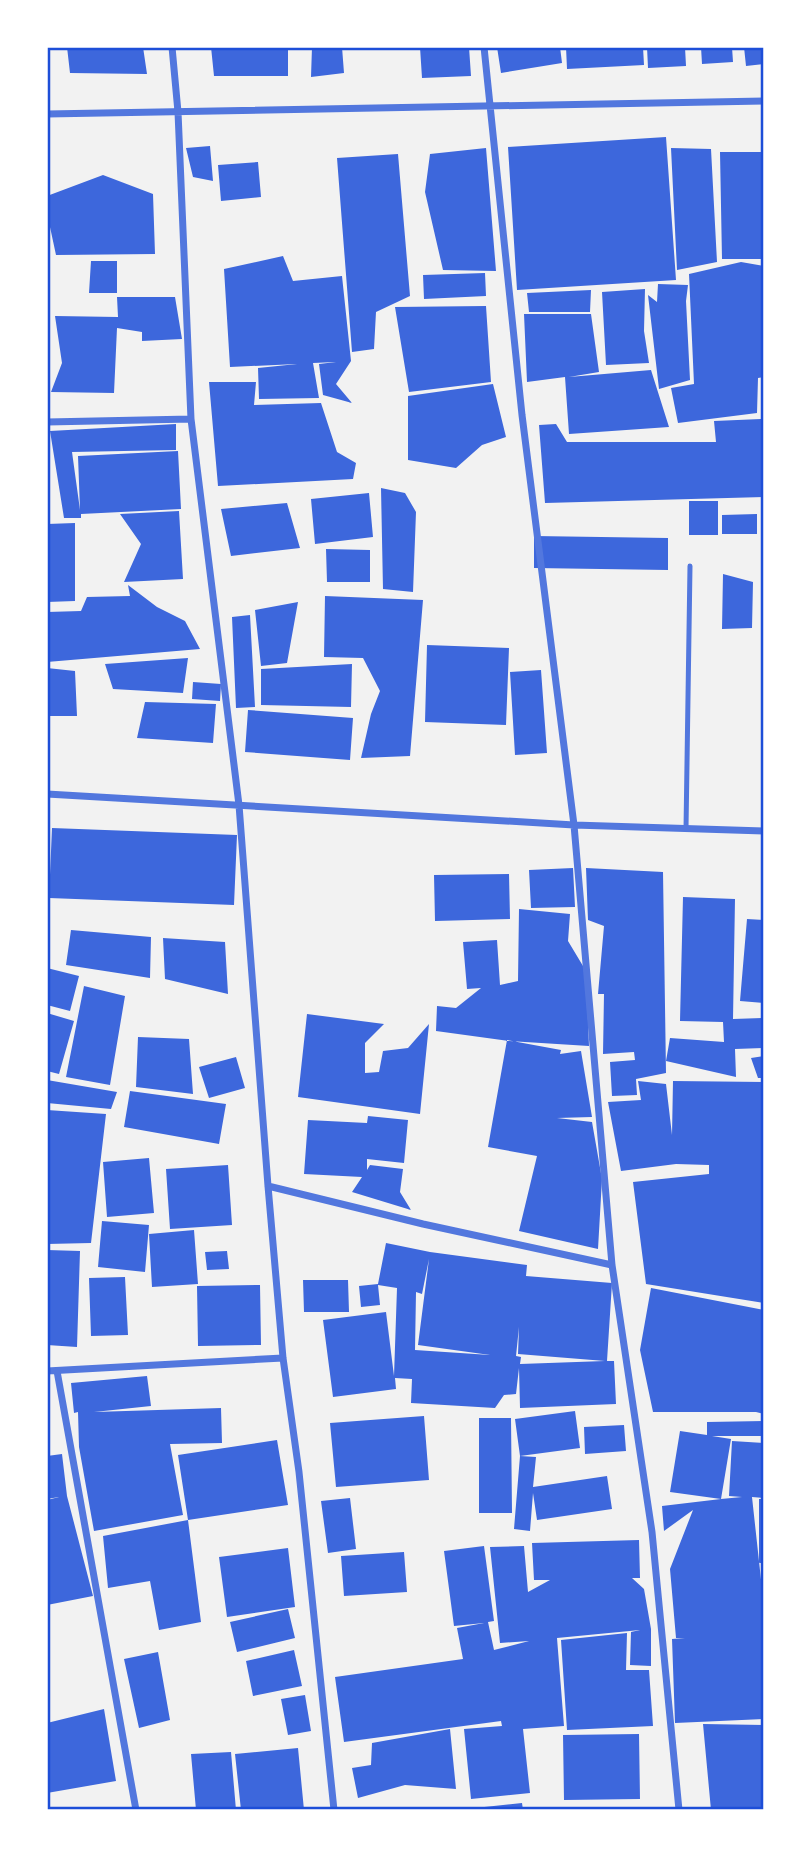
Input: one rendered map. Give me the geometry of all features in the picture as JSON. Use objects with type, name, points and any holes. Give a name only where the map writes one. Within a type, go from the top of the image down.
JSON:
[{"type":"street","points":[[173,47],[191,419],[239,805],[283,1358],[299,1472],[334,1810]]},
{"type":"street","points":[[484,47],[524,428],[574,825],[612,1265],[652,1532],[679,1810]]},
{"type":"street","points":[[47,114],[764,100]]},
{"type":"street","points":[[47,422],[191,419]]},
{"type":"street","points":[[47,794],[574,825],[764,831]]},
{"type":"street","points":[[268,1186],[423,1224],[612,1265]]},
{"type":"street","points":[[47,1371],[283,1358]]},
{"type":"street","points":[[57,1371],[136,1810]]},
{"type":"lane","points":[[686,829],[690,566]]},
{"type":"building","points":[[67,47],[143,47],[147,74],[70,73]]},
{"type":"building","points":[[211,47],[288,47],[288,76],[214,76]]},
{"type":"building","points":[[312,47],[342,47],[344,73],[311,77]]},
{"type":"building","points":[[420,47],[469,47],[471,76],[422,78]]},
{"type":"building","points":[[497,47],[560,47],[562,63],[501,73]]},
{"type":"building","points":[[566,47],[643,47],[644,65],[567,69]]},
{"type":"building","points":[[647,47],[685,47],[686,66],[648,68]]},
{"type":"building","points":[[701,47],[732,47],[733,62],[702,64]]},
{"type":"building","points":[[744,47],[764,47],[764,64],[746,66]]},
{"type":"building","points":[[666,137],[676,280],[517,290],[508,147]]},
{"type":"building","points":[[210,146],[213,181],[193,177],[186,148]]},
{"type":"building","points":[[486,148],[496,271],[443,270],[425,192],[430,154]]},
{"type":"building","points":[[671,148],[711,149],[717,262],[677,270]]},
{"type":"building","points":[[720,152],[764,152],[764,259],[722,259]]},
{"type":"building","points":[[398,154],[410,296],[376,312],[374,349],[352,352],[337,158]]},
{"type":"building","points":[[258,162],[261,197],[221,201],[218,165]]},
{"type":"building","points":[[103,175],[153,194],[155,254],[56,255],[47,213],[47,196]]},
{"type":"building","points":[[283,256],[293,281],[342,276],[351,361],[336,384],[352,403],[323,395],[319,364],[336,362],[313,363],[319,398],[259,399],[258,368],[297,364],[230,367],[224,269]]},
{"type":"building","points":[[91,261],[117,261],[117,293],[89,293]]},
{"type":"building","points":[[741,262],[764,266],[764,377],[758,378],[757,413],[678,423],[671,388],[694,384],[689,274]]},
{"type":"building","points":[[485,273],[486,296],[424,299],[423,275]]},
{"type":"building","points":[[658,284],[688,285],[686,301],[690,380],[659,389],[648,295],[657,302]]},
{"type":"building","points":[[645,289],[644,331],[649,363],[606,365],[602,292]]},
{"type":"building","points":[[591,290],[590,312],[529,312],[527,293]]},
{"type":"building","points":[[117,297],[175,297],[182,339],[142,341],[142,332],[117,328],[114,393],[51,392],[62,363],[55,316],[118,317]]},
{"type":"building","points":[[486,306],[491,382],[409,392],[395,307]]},
{"type":"building","points":[[524,314],[591,314],[599,372],[569,377],[651,370],[669,427],[569,434],[565,377],[527,382]]},
{"type":"building","points":[[209,382],[256,382],[254,405],[321,403],[337,452],[356,463],[353,479],[218,486]]},
{"type":"building","points":[[493,384],[506,437],[482,445],[456,468],[408,460],[408,396]]},
{"type":"building","points":[[761,419],[764,497],[545,503],[539,425],[556,424],[567,442],[716,442],[714,421]]},
{"type":"building","points":[[176,424],[176,450],[72,452],[80,510],[78,456],[178,451],[181,509],[81,514],[81,518],[64,518],[50,431]]},
{"type":"building","points":[[381,488],[405,493],[416,512],[413,592],[383,589]]},
{"type":"building","points":[[369,493],[373,537],[315,544],[311,499]]},
{"type":"building","points":[[689,501],[718,501],[718,535],[689,535]]},
{"type":"building","points":[[287,503],[300,548],[231,556],[221,509]]},
{"type":"building","points":[[179,511],[183,579],[124,582],[141,544],[120,514]]},
{"type":"building","points":[[757,514],[757,534],[722,534],[722,515]]},
{"type":"building","points":[[75,523],[75,601],[47,602],[47,524]]},
{"type":"building","points":[[534,536],[668,538],[668,570],[534,568]]},
{"type":"building","points":[[326,549],[370,550],[370,582],[327,582]]},
{"type":"building","points":[[723,574],[753,582],[752,628],[722,629]]},
{"type":"building","points":[[128,585],[157,607],[185,621],[200,649],[47,662],[47,612],[81,611],[87,597],[130,596]]},
{"type":"building","points":[[325,596],[423,600],[410,756],[361,758],[371,714],[380,691],[363,658],[324,657]]},
{"type":"building","points":[[298,602],[287,663],[261,666],[255,610]]},
{"type":"building","points":[[250,615],[255,707],[236,708],[232,617]]},
{"type":"building","points":[[427,645],[509,648],[506,725],[425,722]]},
{"type":"building","points":[[188,658],[183,693],[113,689],[105,664]]},
{"type":"building","points":[[352,664],[351,707],[261,705],[261,669]]},
{"type":"building","points":[[47,668],[75,671],[77,716],[47,716]]},
{"type":"building","points":[[541,670],[547,753],[515,755],[510,672]]},
{"type":"building","points":[[193,682],[221,684],[220,701],[192,699]]},
{"type":"building","points":[[145,702],[216,704],[213,743],[137,738]]},
{"type":"building","points":[[248,710],[353,718],[350,760],[245,752]]},
{"type":"building","points":[[52,828],[237,835],[234,905],[49,898]]},
{"type":"building","points":[[573,868],[575,907],[531,908],[529,870]]},
{"type":"building","points":[[586,868],[663,872],[666,1073],[636,1079],[637,1095],[612,1096],[610,1062],[635,1060],[634,1052],[603,1054],[604,994],[598,994],[604,926],[588,920]]},
{"type":"building","points":[[509,874],[510,919],[435,921],[434,875]]},
{"type":"building","points":[[683,897],[735,899],[733,1019],[762,1018],[763,1048],[735,1049],[736,1077],[666,1061],[670,1038],[724,1042],[723,1022],[680,1021]]},
{"type":"building","points":[[519,909],[570,914],[568,941],[586,971],[589,1046],[509,1041],[436,1031],[437,1006],[456,1008],[481,988],[467,989],[463,942],[497,940],[500,985],[518,981]]},
{"type":"building","points":[[747,919],[764,920],[764,1003],[740,1001]]},
{"type":"building","points":[[71,930],[151,937],[150,978],[66,965]]},
{"type":"building","points":[[163,938],[225,942],[228,994],[165,979]]},
{"type":"building","points":[[47,968],[79,976],[70,1011],[47,1005]]},
{"type":"building","points":[[84,986],[125,996],[110,1085],[66,1077]]},
{"type":"building","points":[[47,1013],[74,1021],[59,1074],[47,1071]]},
{"type":"building","points":[[307,1014],[384,1024],[365,1043],[365,1073],[379,1072],[383,1051],[408,1048],[429,1024],[420,1114],[298,1097]]},
{"type":"building","points":[[138,1037],[189,1039],[193,1094],[136,1087]]},
{"type":"building","points":[[507,1040],[561,1050],[560,1054],[581,1051],[592,1117],[557,1118],[592,1122],[602,1179],[598,1249],[519,1231],[537,1156],[488,1147]]},
{"type":"building","points":[[764,1056],[764,1078],[758,1078],[751,1058]]},
{"type":"building","points":[[236,1057],[245,1088],[209,1098],[199,1067]]},
{"type":"building","points":[[47,1080],[117,1092],[111,1109],[47,1103]]},
{"type":"building","points":[[638,1081],[666,1084],[672,1135],[673,1081],[764,1082],[764,1303],[646,1284],[633,1182],[709,1174],[709,1165],[676,1164],[621,1171],[608,1102],[641,1100]]},
{"type":"building","points":[[130,1091],[226,1104],[219,1144],[124,1127]]},
{"type":"building","points":[[47,1110],[106,1114],[91,1243],[47,1244]]},
{"type":"building","points":[[368,1116],[408,1120],[404,1163],[367,1159],[367,1170],[370,1165],[403,1169],[400,1192],[411,1210],[352,1192],[362,1177],[304,1174],[308,1120],[367,1123]]},
{"type":"building","points":[[149,1158],[154,1213],[107,1217],[103,1162]]},
{"type":"building","points":[[228,1165],[232,1225],[170,1229],[166,1169]]},
{"type":"building","points":[[102,1221],[149,1225],[145,1272],[98,1267]]},
{"type":"building","points":[[194,1230],[198,1284],[152,1287],[149,1234]]},
{"type":"building","points":[[386,1243],[430,1252],[527,1265],[526,1276],[612,1283],[607,1361],[614,1361],[616,1404],[520,1408],[519,1368],[516,1394],[504,1395],[495,1408],[411,1403],[412,1379],[395,1378],[396,1389],[333,1397],[323,1320],[386,1312],[394,1376],[397,1288],[378,1285],[380,1305],[361,1307],[359,1286],[378,1284]],"holes":[[[429,1259],[418,1345],[490,1355],[415,1350],[416,1292],[422,1294]],[[519,1327],[518,1354],[605,1361],[520,1364],[521,1357],[516,1356]]]},
{"type":"building","points":[[47,1250],[80,1251],[77,1347],[47,1345]]},
{"type":"building","points":[[227,1251],[229,1269],[207,1270],[205,1252]]},
{"type":"building","points":[[125,1277],[128,1335],[91,1336],[89,1278]]},
{"type":"building","points":[[303,1280],[348,1280],[349,1312],[304,1312]]},
{"type":"building","points":[[260,1285],[261,1345],[198,1346],[197,1286]]},
{"type":"building","points":[[651,1288],[764,1310],[764,1414],[653,1412],[640,1350]]},
{"type":"building","points":[[147,1376],[151,1406],[94,1412],[221,1408],[222,1443],[170,1444],[183,1515],[94,1531],[79,1447],[78,1412],[74,1413],[71,1383]]},
{"type":"building","points":[[575,1411],[580,1448],[520,1456],[515,1419]]},
{"type":"building","points":[[424,1416],[429,1480],[336,1487],[330,1423]]},
{"type":"building","points":[[479,1418],[511,1418],[512,1513],[479,1513]]},
{"type":"building","points":[[764,1421],[764,1436],[712,1436],[731,1439],[721,1499],[670,1492],[680,1431],[707,1435],[707,1422]]},
{"type":"building","points":[[624,1425],[626,1451],[585,1454],[584,1427]]},
{"type":"building","points":[[277,1440],[288,1505],[188,1520],[178,1455]]},
{"type":"building","points":[[732,1441],[764,1443],[764,1498],[752,1497],[764,1607],[764,1719],[675,1723],[672,1639],[685,1638],[676,1638],[670,1569],[693,1510],[664,1531],[662,1506],[742,1497],[729,1496]]},
{"type":"building","points":[[62,1454],[67,1496],[93,1596],[47,1605],[47,1500],[59,1497],[47,1499],[47,1456]]},
{"type":"building","points":[[520,1456],[536,1457],[533,1487],[607,1476],[612,1509],[537,1520],[533,1493],[530,1531],[514,1529]]},
{"type":"building","points":[[350,1498],[356,1549],[328,1553],[321,1501]]},
{"type":"building","points":[[759,1499],[764,1499],[764,1563],[759,1563]]},
{"type":"building","points":[[188,1520],[201,1622],[159,1630],[150,1581],[108,1588],[103,1536]]},
{"type":"building","points":[[639,1540],[640,1578],[632,1578],[644,1589],[651,1629],[651,1666],[630,1665],[631,1632],[640,1630],[557,1638],[564,1726],[523,1729],[530,1793],[471,1799],[464,1729],[502,1726],[501,1721],[344,1742],[335,1677],[463,1659],[457,1628],[484,1623],[454,1626],[444,1551],[484,1546],[494,1621],[488,1622],[494,1650],[529,1641],[500,1643],[490,1547],[524,1546],[528,1592],[550,1580],[534,1580],[532,1543]]},
{"type":"building","points":[[288,1548],[295,1607],[227,1617],[219,1557]]},
{"type":"building","points":[[404,1552],[407,1592],[344,1596],[341,1556]]},
{"type":"building","points":[[288,1609],[295,1638],[237,1652],[230,1622]]},
{"type":"building","points":[[627,1633],[626,1670],[649,1670],[653,1726],[567,1730],[561,1640]]},
{"type":"building","points":[[294,1650],[302,1686],[253,1696],[246,1661]]},
{"type":"building","points":[[158,1652],[170,1720],[139,1728],[124,1659]]},
{"type":"building","points":[[305,1695],[311,1731],[288,1735],[281,1699]]},
{"type":"building","points":[[104,1709],[116,1781],[47,1793],[47,1723]]},
{"type":"building","points":[[703,1724],[764,1725],[764,1810],[711,1810]]},
{"type":"building","points":[[450,1729],[456,1789],[405,1785],[358,1798],[352,1768],[371,1765],[372,1743]]},
{"type":"building","points":[[639,1734],[640,1799],[564,1800],[563,1735]]},
{"type":"building","points":[[298,1748],[304,1810],[241,1810],[235,1754]]},
{"type":"building","points":[[231,1752],[236,1810],[196,1810],[191,1754]]},
{"type":"building","points":[[522,1803],[523,1810],[475,1810],[475,1808]]}]
